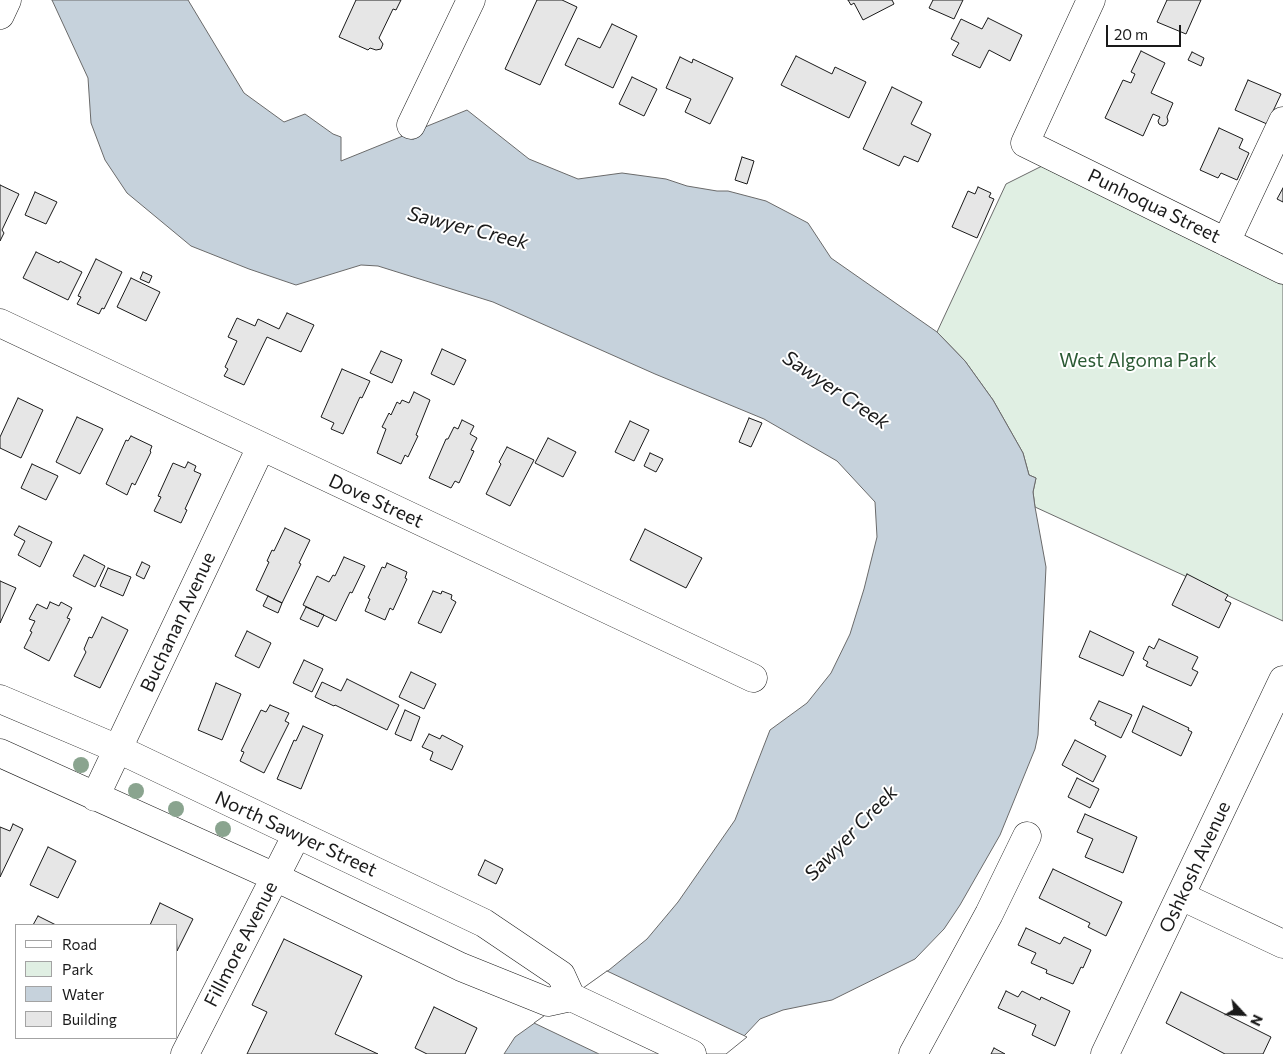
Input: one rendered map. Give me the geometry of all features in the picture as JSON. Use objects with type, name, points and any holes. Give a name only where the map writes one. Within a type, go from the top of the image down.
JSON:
[{"type":"street","points":[[0,15],[7,0]]},
{"type":"street","points":[[411,125],[471,0]]},
{"type":"street","name":"Punhoqua Street","points":[[1091,0],[1024,143],[1283,270]]},
{"type":"street","points":[[1226,242],[1283,120]]},
{"type":"street","name":"Dove Street","points":[[0,323],[753,678]]},
{"type":"street","name":"Buchanan Avenue","points":[[95,797],[261,447]]},
{"type":"street","name":"Oshkosh Avenue","points":[[1106,1054],[1283,680]]},
{"type":"street","name":"North Sawyer Street","points":[[0,699],[118,749],[484,923],[561,975],[571,997]]},
{"type":"street","points":[[0,753],[275,878],[461,966],[548,1002],[571,997],[692,1054]]},
{"type":"street","name":"Fillmore Avenue","points":[[185,1054],[297,834]]},
{"type":"street","points":[[912,1054],[989,914],[1027,836]]},
{"type":"street","points":[[1181,896],[1283,944]]},
{"type":"green space","name":"West Algoma Park","points":[[1056,159],[1283,270],[1283,621],[1035,507],[1033,492],[1036,478],[1029,475],[1023,453],[993,400],[965,361],[937,332],[1006,184]]},
{"type":"water","name":"Sawyer Creek","points":[[52,0],[188,0],[244,93],[284,122],[305,114],[333,134],[341,137],[341,161],[467,110],[529,159],[578,179],[622,173],[666,179],[687,186],[728,191],[766,201],[808,223],[831,258],[937,332],[965,361],[993,400],[1023,453],[1029,475],[1036,478],[1033,492],[1046,567],[1038,735],[1035,749],[1000,835],[944,929],[915,959],[832,1000],[783,1010],[760,1019],[745,1035],[722,1054],[504,1054],[515,1037],[609,970],[647,939],[678,902],[735,820],[770,730],[807,703],[831,673],[850,634],[877,537],[875,502],[837,461],[764,419],[655,374],[493,302],[378,266],[361,265],[296,285],[191,246],[127,193],[105,160],[91,123],[88,78]]},
{"type":"pier","points":[[607,971],[747,1037],[726,1054],[599,1054],[534,1023]]},
{"type":"building","points":[[356,0],[401,0],[396,10],[393,9],[379,38],[383,44],[381,49],[370,48],[368,50],[339,37]]},
{"type":"building","points":[[537,0],[562,0],[577,7],[540,85],[505,69]]},
{"type":"building","points":[[848,0],[892,0],[894,4],[863,20],[854,3],[851,5]]},
{"type":"building","points":[[933,0],[963,0],[954,19],[929,8]]},
{"type":"building","points":[[1167,0],[1201,0],[1186,34],[1157,22]]},
{"type":"building","points":[[988,18],[1022,35],[1010,61],[989,50],[980,68],[952,55],[959,43],[951,39],[961,19],[982,29]]},
{"type":"building","points":[[612,24],[637,36],[613,88],[565,65],[578,38],[600,48]]},
{"type":"building","points":[[1141,51],[1165,63],[1151,93],[1173,103],[1166,125],[1159,124],[1160,117],[1153,114],[1143,136],[1105,118],[1123,80],[1131,83],[1135,74],[1131,72]]},
{"type":"building","points":[[1192,52],[1204,58],[1201,66],[1188,60]]},
{"type":"building","points":[[796,56],[832,74],[835,67],[866,82],[849,118],[781,85]]},
{"type":"building","points":[[680,57],[692,63],[693,59],[733,78],[710,124],[685,112],[691,99],[666,88]]},
{"type":"building","points":[[632,77],[657,89],[644,116],[619,104]]},
{"type":"building","points":[[1248,80],[1281,94],[1267,124],[1235,110]]},
{"type":"building","points":[[892,87],[922,102],[911,124],[931,134],[918,162],[904,156],[899,166],[863,149]]},
{"type":"building","points":[[1219,128],[1243,139],[1239,148],[1249,153],[1237,180],[1221,173],[1218,178],[1200,170]]},
{"type":"building","points":[[742,157],[754,161],[747,184],[735,180]]},
{"type":"building","points":[[0,185],[19,194],[2,230],[4,233],[0,241]]},
{"type":"building","points":[[978,187],[991,193],[989,197],[994,199],[977,238],[952,227],[968,191],[975,194]]},
{"type":"building","points":[[1283,188],[1283,202],[1277,199]]},
{"type":"building","points":[[35,192],[57,202],[46,224],[25,215]]},
{"type":"building","points":[[36,252],[82,272],[68,300],[23,278]]},
{"type":"building","points":[[96,259],[122,272],[104,309],[102,308],[99,314],[77,304],[81,297],[78,296]]},
{"type":"building","points":[[143,272],[152,276],[149,283],[140,279]]},
{"type":"building","points":[[131,278],[160,292],[146,321],[117,307]]},
{"type":"building","points":[[287,313],[314,325],[301,352],[267,337],[244,385],[224,376],[228,369],[225,367],[237,341],[228,337],[237,318],[255,326],[258,319],[279,329]]},
{"type":"building","points":[[442,349],[466,360],[454,385],[431,374]]},
{"type":"building","points":[[381,351],[402,360],[392,383],[370,373]]},
{"type":"building","points":[[342,369],[370,381],[362,398],[360,397],[343,434],[331,429],[334,423],[321,417]]},
{"type":"building","points":[[414,392],[430,400],[416,435],[418,436],[408,457],[405,455],[401,464],[377,453],[386,429],[382,427],[389,413],[391,415],[397,402],[400,404],[402,400],[409,403]]},
{"type":"building","points":[[18,398],[43,410],[21,458],[0,448],[0,437]]},
{"type":"building","points":[[77,417],[103,429],[80,474],[56,462]]},
{"type":"building","points":[[749,418],[762,423],[751,447],[739,442]]},
{"type":"building","points":[[462,420],[474,426],[470,434],[477,438],[471,450],[474,451],[459,483],[455,481],[451,488],[429,478],[446,439],[448,439],[454,427],[458,429]]},
{"type":"building","points":[[630,421],[649,430],[634,461],[615,452]]},
{"type":"building","points":[[131,436],[152,446],[135,485],[132,483],[127,495],[106,484],[126,440],[128,441]]},
{"type":"building","points":[[548,438],[576,452],[563,477],[535,463]]},
{"type":"building","points":[[507,447],[534,460],[510,506],[486,494]]},
{"type":"building","points":[[650,453],[663,459],[656,472],[644,466]]},
{"type":"building","points":[[188,462],[196,466],[194,471],[201,474],[185,509],[187,510],[181,523],[154,511],[161,497],[158,496],[173,463],[185,468]]},
{"type":"building","points":[[32,464],[58,476],[46,500],[21,488]]},
{"type":"building","points":[[19,526],[52,542],[40,567],[18,555],[25,541],[14,535]]},
{"type":"building","points":[[285,528],[310,540],[299,563],[301,564],[282,603],[256,590],[269,562],[267,561],[272,550],[274,551]]},
{"type":"building","points":[[645,529],[702,558],[686,588],[630,560]]},
{"type":"building","points":[[84,555],[105,566],[95,587],[73,576]]},
{"type":"building","points":[[344,557],[365,566],[336,621],[303,605],[317,576],[329,582],[333,575],[335,576]]},
{"type":"building","points":[[142,562],[150,566],[144,579],[136,575]]},
{"type":"building","points":[[387,563],[407,572],[405,578],[407,579],[393,610],[390,608],[385,620],[365,611],[370,599],[368,598],[382,567],[385,568]]},
{"type":"building","points":[[108,568],[131,577],[123,596],[100,586]]},
{"type":"building","points":[[1187,574],[1228,595],[1225,600],[1231,603],[1219,628],[1172,605]]},
{"type":"building","points":[[0,581],[16,588],[0,623]]},
{"type":"building","points":[[433,591],[441,594],[442,591],[452,595],[451,599],[456,602],[441,633],[418,623]]},
{"type":"building","points":[[268,596],[282,603],[278,613],[263,606]]},
{"type":"building","points":[[50,602],[59,606],[61,602],[72,608],[67,618],[70,619],[49,661],[24,648],[35,621],[29,619],[37,604],[47,609]]},
{"type":"building","points":[[306,607],[324,615],[318,627],[300,619]]},
{"type":"building","points":[[102,617],[128,630],[100,688],[74,676],[86,652],[84,649],[89,637],[92,638]]},
{"type":"building","points":[[247,631],[271,643],[259,668],[235,656]]},
{"type":"building","points":[[1090,631],[1134,652],[1123,676],[1079,657]]},
{"type":"building","points":[[1159,639],[1198,657],[1192,669],[1198,672],[1191,686],[1146,666],[1148,662],[1143,659],[1149,646],[1154,649]]},
{"type":"building","points":[[304,660],[323,669],[312,692],[293,683]]},
{"type":"building","points":[[411,672],[436,684],[424,709],[399,697]]},
{"type":"building","points":[[347,679],[399,705],[387,730],[315,697],[322,682],[341,691]]},
{"type":"building","points":[[216,683],[241,694],[222,740],[198,730]]},
{"type":"building","points":[[1099,701],[1132,715],[1121,738],[1095,725],[1096,722],[1090,719]]},
{"type":"building","points":[[270,705],[289,713],[285,721],[289,723],[264,773],[240,761],[244,752],[241,751],[261,710],[266,712]]},
{"type":"building","points":[[1143,706],[1189,728],[1188,730],[1192,732],[1181,756],[1132,732]]},
{"type":"building","points":[[405,710],[420,717],[411,741],[395,734]]},
{"type":"building","points":[[303,726],[323,735],[301,789],[277,779],[294,740],[296,741]]},
{"type":"building","points":[[429,734],[440,739],[442,735],[463,746],[452,770],[430,760],[433,752],[422,747]]},
{"type":"building","points":[[1075,740],[1106,756],[1093,782],[1062,765]]},
{"type":"building","points":[[1077,778],[1099,789],[1090,808],[1068,797]]},
{"type":"building","points":[[1085,814],[1137,837],[1123,873],[1085,857],[1093,839],[1077,832]]},
{"type":"building","points":[[13,824],[23,829],[0,877],[0,827],[10,831]]},
{"type":"building","points":[[48,847],[76,861],[58,898],[30,885]]},
{"type":"building","points":[[485,860],[503,869],[496,884],[478,875]]},
{"type":"building","points":[[1053,869],[1122,902],[1106,936],[1088,927],[1090,923],[1039,898]]},
{"type":"building","points":[[160,903],[193,919],[178,949],[178,924],[150,924]]},
{"type":"building","points":[[38,916],[54,924],[34,924]]},
{"type":"building","points":[[1026,928],[1060,944],[1064,937],[1091,950],[1073,984],[1046,973],[1047,970],[1031,963],[1036,953],[1018,945]]},
{"type":"building","points":[[284,939],[362,976],[335,1034],[378,1054],[247,1054],[267,1012],[252,1005]]},
{"type":"building","points":[[1006,991],[1018,997],[1022,991],[1040,1000],[1041,997],[1070,1011],[1055,1046],[1032,1035],[1036,1025],[998,1008]]},
{"type":"building","points":[[1181,992],[1271,1037],[1263,1054],[1225,1054],[1166,1023]]},
{"type":"building","points":[[434,1007],[477,1028],[465,1054],[427,1054],[415,1048]]},
{"type":"building","points":[[994,1048],[1005,1054],[991,1054]]}]
